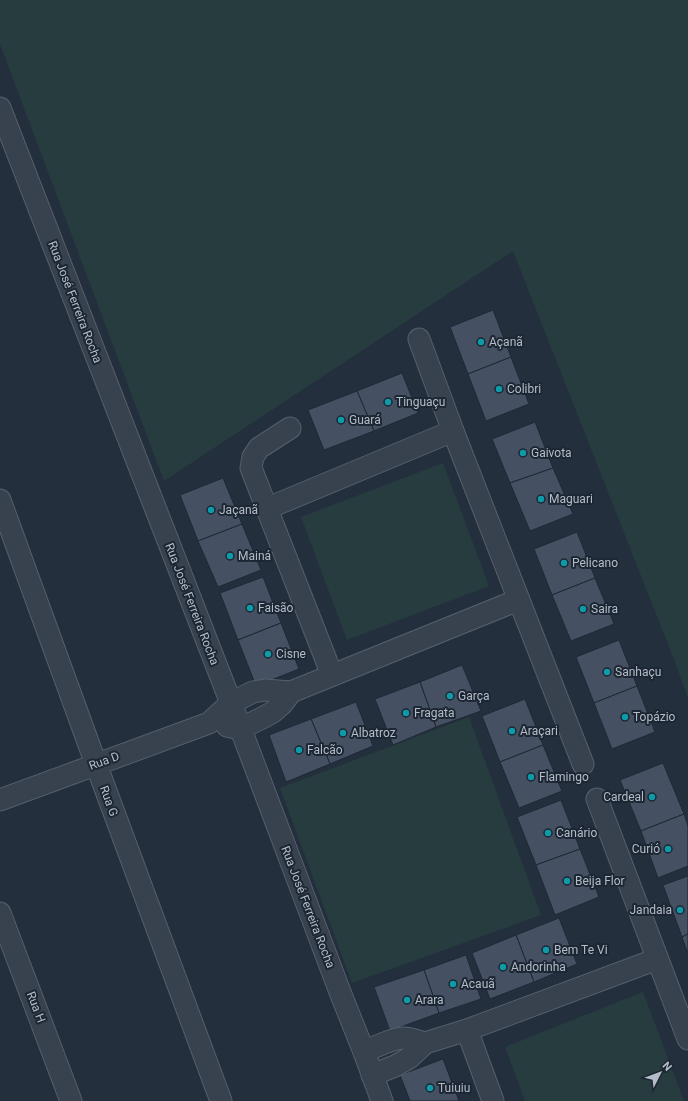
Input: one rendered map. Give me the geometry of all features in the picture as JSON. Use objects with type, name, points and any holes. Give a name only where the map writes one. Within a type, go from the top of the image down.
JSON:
[{"type":"street","name":"Rua José Ferreira Rocha","points":[[0,108],[231,703],[382,1101]]},
{"type":"street","points":[[419,339],[518,600],[583,764]]},
{"type":"street","points":[[290,428],[260,448],[253,457],[251,468],[268,508],[332,675]]},
{"type":"street","points":[[268,508],[453,431]]},
{"type":"street","name":"Rua G","points":[[0,500],[221,1101]]},
{"type":"street","points":[[209,723],[240,729],[273,712],[282,704],[291,692],[518,600]]},
{"type":"street","name":"Rua D","points":[[0,800],[209,723],[231,703],[253,692],[265,690],[291,692]]},
{"type":"street","points":[[597,799],[688,1039]]},
{"type":"street","name":"Rua H","points":[[0,914],[71,1101]]},
{"type":"street","points":[[372,1075],[395,1066],[409,1058],[426,1043],[467,1030],[657,959]]},
{"type":"street","points":[[467,1030],[493,1101]]},
{"type":"street","points":[[364,1052],[403,1038],[426,1043]]},
{"type":"green space","points":[[0,0],[688,0],[688,698],[513,251],[164,481],[0,44]]},
{"type":"green space","points":[[443,463],[489,586],[347,640],[301,517]]},
{"type":"green space","points":[[469,717],[541,915],[352,983],[280,788]]},
{"type":"green space","points":[[643,992],[684,1101],[525,1101],[505,1047]]},
{"type":"building","name":"Açanã","points":[[493,310],[511,357],[468,374],[450,327]]},
{"type":"building","name":"Colibri","points":[[511,357],[529,404],[486,421],[468,374]]},
{"type":"building","name":"Tinguaçu","points":[[402,373],[418,413],[374,431],[357,391]]},
{"type":"building","name":"Guará","points":[[357,391],[374,431],[324,450],[308,410]]},
{"type":"building","name":"Gaivota","points":[[535,422],[553,468],[510,483],[492,439]]},
{"type":"building","name":"Maguari","points":[[553,468],[573,514],[530,531],[510,483]]},
{"type":"building","name":"Jaçanã","points":[[223,478],[242,524],[198,541],[180,495]]},
{"type":"building","name":"Mainá","points":[[242,524],[261,570],[218,587],[198,541]]},
{"type":"building","name":"Pelicano","points":[[577,532],[595,578],[552,595],[534,549]]},
{"type":"building","name":"Faisão","points":[[263,577],[281,623],[238,640],[220,593]]},
{"type":"building","name":"Saira","points":[[595,578],[614,624],[571,641],[552,595]]},
{"type":"building","name":"Cisne","points":[[281,623],[299,669],[256,686],[238,640]]},
{"type":"building","name":"Sanhaçu","points":[[619,640],[637,686],[594,703],[576,657]]},
{"type":"building","name":"Garça","points":[[462,665],[481,711],[436,727],[420,682]]},
{"type":"building","name":"Fragata","points":[[420,682],[436,727],[393,745],[375,699]]},
{"type":"building","name":"Topázio","points":[[637,686],[655,732],[612,749],[594,703]]},
{"type":"building","name":"Araçari","points":[[525,699],[543,745],[500,762],[482,716]]},
{"type":"building","name":"Albatroz","points":[[356,702],[373,746],[330,764],[311,719]]},
{"type":"building","name":"Falcão","points":[[311,719],[330,764],[286,782],[269,735]]},
{"type":"building","name":"Flamingo","points":[[543,745],[562,791],[519,808],[500,762]]},
{"type":"building","name":"Cardeal","points":[[663,763],[684,814],[641,831],[620,780]]},
{"type":"building","name":"Canário","points":[[561,800],[580,849],[536,865],[517,817]]},
{"type":"building","name":"Curió","points":[[684,814],[688,826],[688,866],[658,878],[641,831]]},
{"type":"building","name":"Beija Flor","points":[[580,849],[599,897],[555,915],[536,865]]},
{"type":"building","name":"Jandaia","points":[[688,876],[688,934],[682,937],[663,885]]},
{"type":"building","name":"Bem Te Vi","points":[[559,918],[577,964],[534,982],[516,935]]},
{"type":"building","points":[[688,934],[688,954],[682,937]]},
{"type":"building","name":"Andorinha","points":[[516,935],[534,982],[490,999],[472,953]]},
{"type":"building","name":"Acauã","points":[[466,955],[481,999],[439,1013],[424,970]]},
{"type":"building","name":"Arara","points":[[424,970],[439,1013],[390,1031],[374,987]]},
{"type":"building","name":"Tuiuiu","points":[[443,1059],[459,1101],[410,1101],[400,1075]]},
{"type":"place","name":"Açanã","points":[[481,342]]},
{"type":"place","name":"Colibri","points":[[499,389]]},
{"type":"place","name":"Tinguaçu","points":[[388,402]]},
{"type":"place","name":"Guará","points":[[341,420]]},
{"type":"place","name":"Gaivota","points":[[523,453]]},
{"type":"place","name":"Maguari","points":[[541,499]]},
{"type":"place","name":"Jaçanã","points":[[211,510]]},
{"type":"place","name":"Mainá","points":[[230,556]]},
{"type":"place","name":"Pelicano","points":[[564,563]]},
{"type":"place","name":"Faisão","points":[[250,608]]},
{"type":"place","name":"Saira","points":[[583,609]]},
{"type":"place","name":"Cisne","points":[[268,654]]},
{"type":"place","name":"Sanhaçu","points":[[607,672]]},
{"type":"place","name":"Garça","points":[[450,696]]},
{"type":"place","name":"Fragata","points":[[406,713]]},
{"type":"place","name":"Topázio","points":[[625,717]]},
{"type":"place","name":"Araçari","points":[[512,731]]},
{"type":"place","name":"Albatroz","points":[[343,733]]},
{"type":"place","name":"Falcão","points":[[299,750]]},
{"type":"place","name":"Flamingo","points":[[531,777]]},
{"type":"place","name":"Cardeal","points":[[652,797]]},
{"type":"place","name":"Canário","points":[[548,833]]},
{"type":"place","name":"Curió","points":[[668,849]]},
{"type":"place","name":"Beija Flor","points":[[567,881]]},
{"type":"place","name":"Jandaia","points":[[680,910]]},
{"type":"place","name":"Bem Te Vi","points":[[546,950]]},
{"type":"place","name":"Andorinha","points":[[503,967]]},
{"type":"place","name":"Acauã","points":[[453,984]]},
{"type":"place","name":"Arara","points":[[407,1000]]},
{"type":"place","name":"Tuiuiu","points":[[430,1088]]}]
